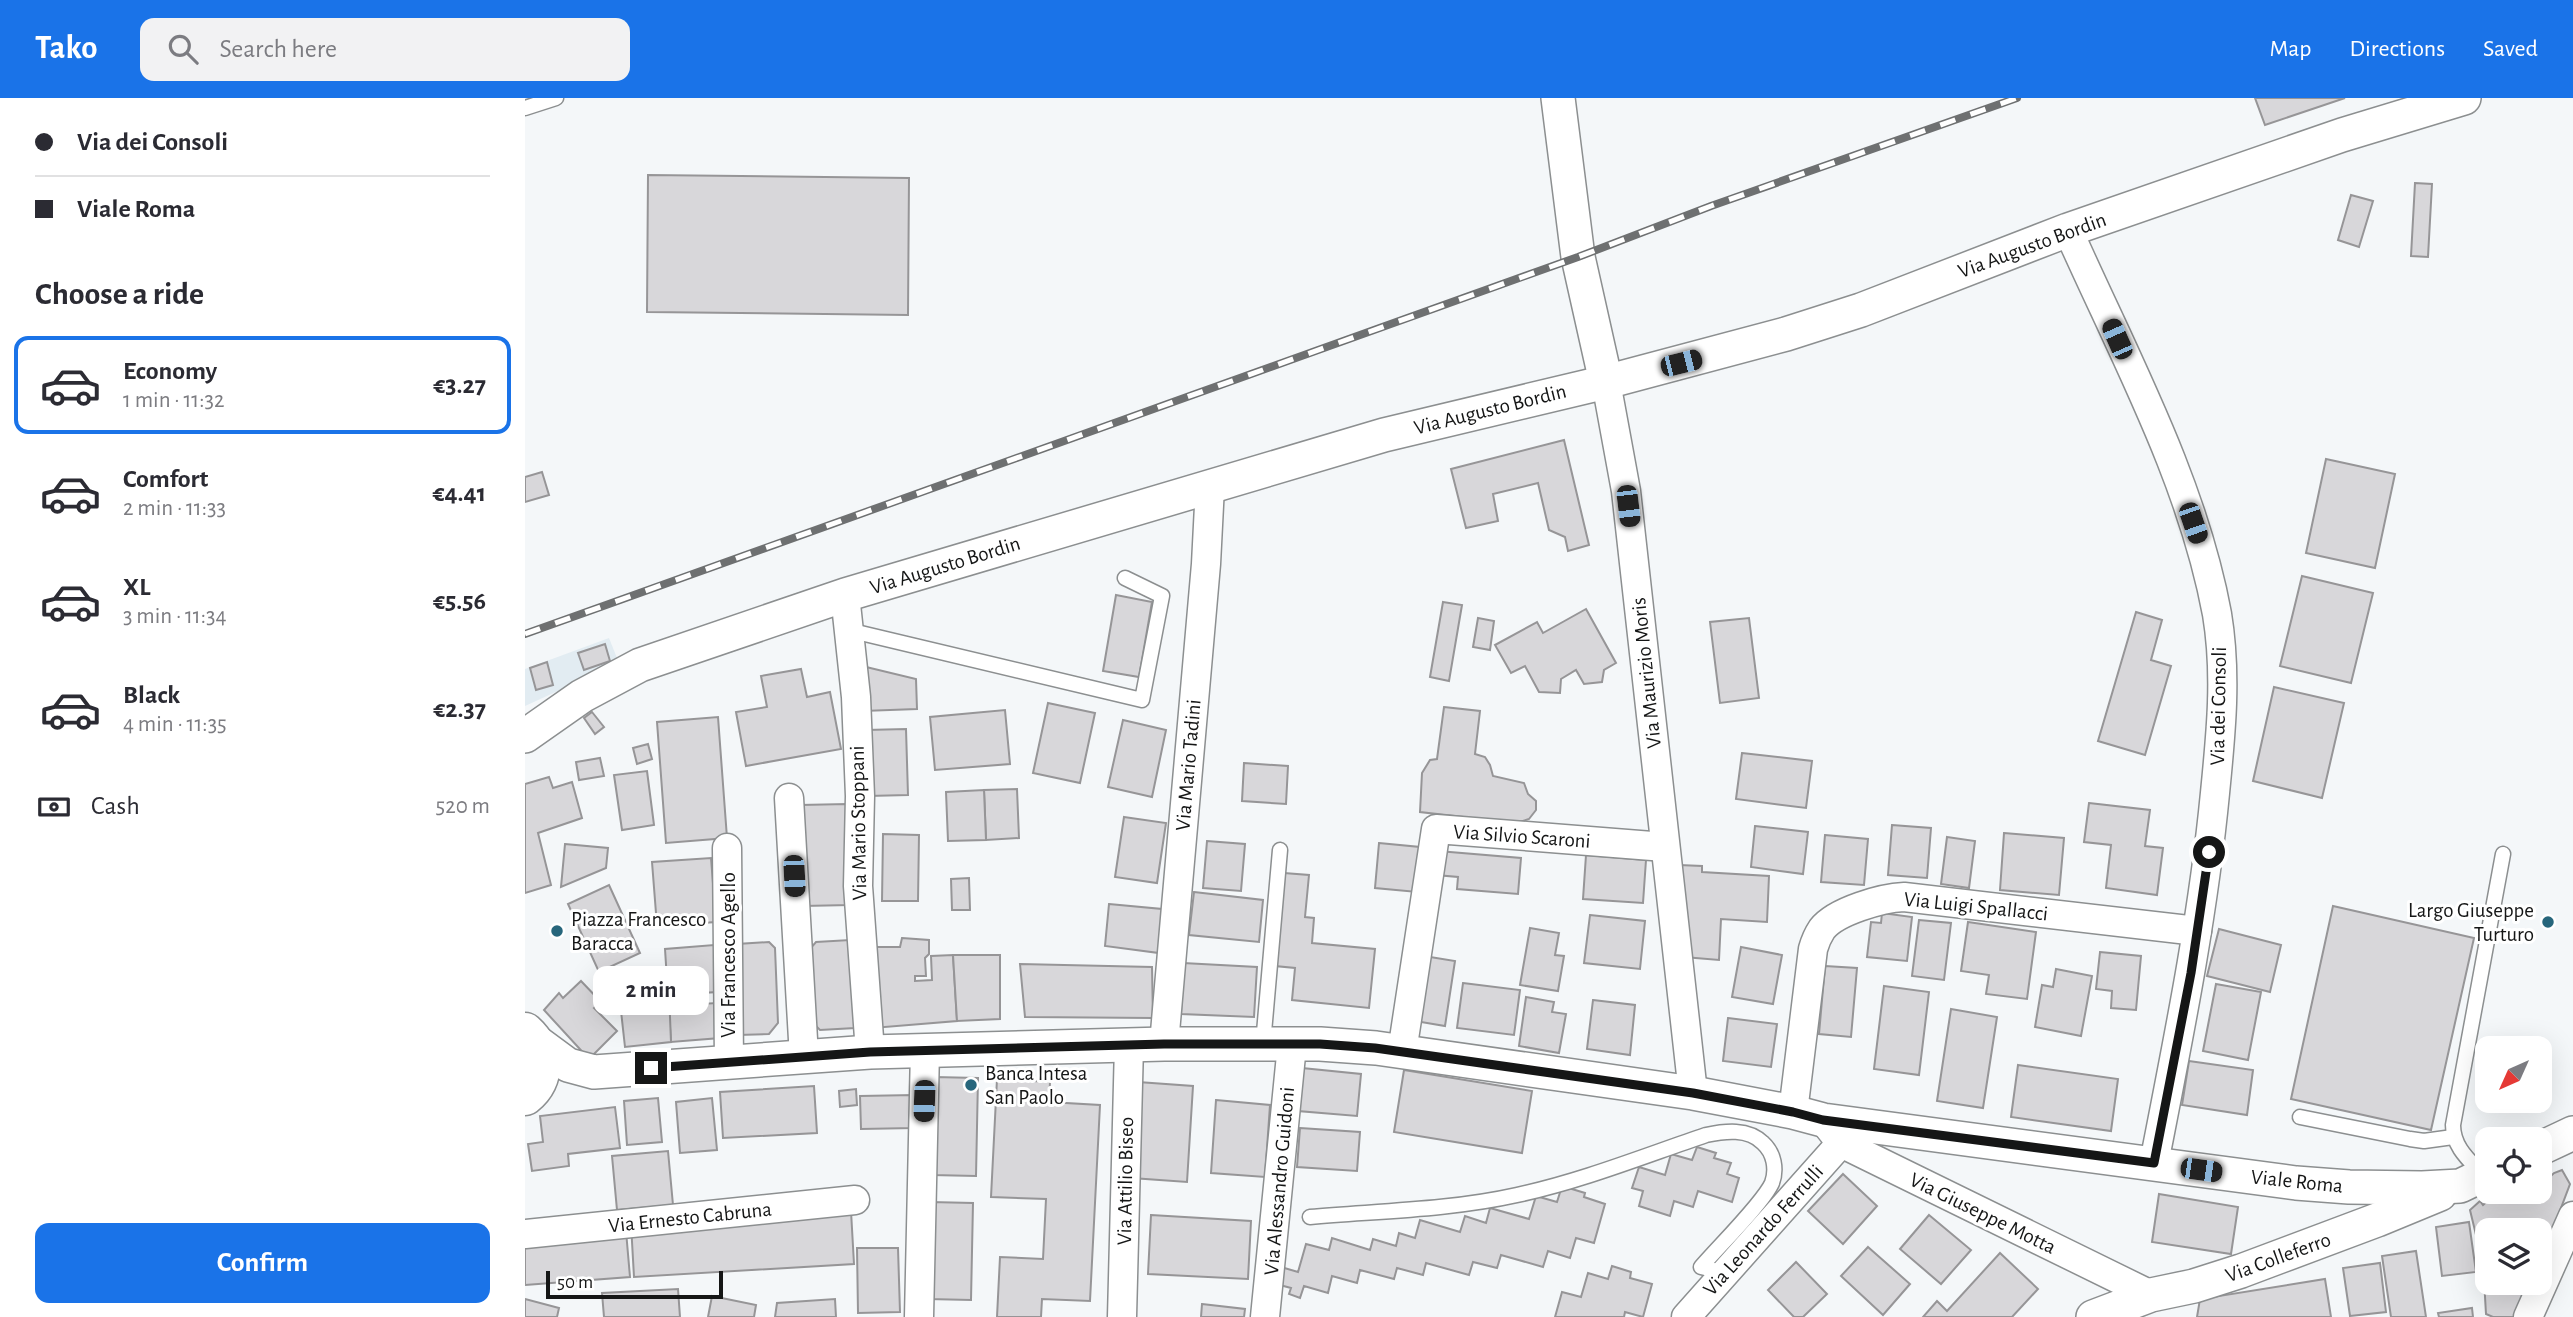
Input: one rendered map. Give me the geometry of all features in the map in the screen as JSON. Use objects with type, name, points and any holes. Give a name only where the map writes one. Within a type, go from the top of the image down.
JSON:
[{"type":"main road","name":"Viale Roma","points":[[525,1096],[537,1083],[541,1071],[537,1047],[528,1034]]},
{"type":"street","name":"Via Maurizio Moris","points":[[1558,98],[1578,257],[1606,382],[1626,491],[1693,1093]]},
{"type":"street","name":"Via Augusto Bordin","points":[[525,736],[582,696],[640,665],[845,595],[1384,435],[1731,350],[1824,322],[2068,230],[2342,135],[2463,98]]},
{"type":"street","name":"Via dei Consoli","points":[[2068,230],[2178,479],[2197,537],[2217,615],[2222,660],[2222,722],[2209,852],[2154,1163]]},
{"type":"street","name":"Via Mario Tadini","points":[[1164,1044],[1206,564],[1210,486]]},
{"type":"street","name":"Via Mario Stoppani","points":[[845,595],[856,697],[860,796],[858,886],[870,1052]]},
{"type":"street","points":[[789,798],[804,1057]]},
{"type":"street","name":"Via Silvio Scaroni","points":[[1402,1052],[1436,829],[1665,847]]},
{"type":"street","name":"Via Francesco Agello","points":[[727,848],[729,1062]]},
{"type":"street","name":"Via Luigi Spallacci","points":[[1819,1125],[1813,949],[1821,930],[1836,917],[1875,902],[1904,897],[2197,931]]},
{"type":"street","name":"Viale Roma","points":[[528,1034],[568,1065],[585,1071],[602,1072],[925,1050],[1164,1044],[1347,1046],[1693,1093],[1819,1125],[2154,1163],[2296,1183],[2349,1187],[2475,1178]]},
{"type":"street","name":"Via Alessandro Guidoni","points":[[1265,1317],[1277,1044]]},
{"type":"street","name":"Via Attilio Biseo","points":[[1122,1317],[1129,1045]]},
{"type":"street","points":[[919,1317],[925,1050]]},
{"type":"street","name":"Via Leonardo Ferrulli","points":[[1689,1316],[1726,1273],[1819,1125]]},
{"type":"street","name":"Via Giuseppe Motta","points":[[1819,1125],[2151,1295]]},
{"type":"street","points":[[2552,1143],[2573,1133]]},
{"type":"street","name":"Via Colleferro","points":[[2093,1317],[2151,1295],[2194,1286],[2241,1271],[2377,1220],[2475,1178]]},
{"type":"street","name":"Via Ernesto Cabruna","points":[[525,1234],[855,1200]]},
{"type":"street","points":[[2528,1317],[2573,1216]]},
{"type":"lane","points":[[525,108],[556,98]]},
{"type":"lane","points":[[848,630],[1142,700],[1162,596],[1125,578]]},
{"type":"lane","points":[[1277,1044],[1280,850]]},
{"type":"lane","points":[[2475,1176],[2453,1137],[2453,1125],[2503,854]]},
{"type":"lane","points":[[2300,1117],[2410,1139],[2453,1137]]},
{"type":"lane","points":[[1310,1217],[1477,1202],[1515,1195],[1557,1185],[1706,1135],[1735,1132],[1750,1134],[1763,1143],[1772,1156],[1775,1170],[1771,1185],[1762,1198],[1702,1266],[1726,1273]]},
{"type":"shaded area","points":[[609,638],[619,663],[525,706],[525,669]]},
{"type":"building","points":[[2255,98],[2345,98],[2265,125]]},
{"type":"building","points":[[648,175],[909,178],[908,315],[647,312]]},
{"type":"building","points":[[2415,183],[2432,184],[2428,257],[2411,256]]},
{"type":"building","points":[[2351,195],[2373,201],[2359,247],[2338,240]]},
{"type":"building","points":[[1564,440],[1589,545],[1568,551],[1565,537],[1549,530],[1538,483],[1493,494],[1498,521],[1466,528],[1451,469]]},
{"type":"building","points":[[2326,459],[2395,474],[2375,568],[2306,553]]},
{"type":"building","points":[[542,472],[549,495],[525,502],[525,477]]},
{"type":"building","points":[[2302,576],[2373,593],[2351,683],[2280,666]]},
{"type":"building","points":[[1116,595],[1152,602],[1139,677],[1103,671]]},
{"type":"building","points":[[1443,602],[1462,605],[1449,681],[1430,677]]},
{"type":"building","points":[[1586,609],[1616,663],[1604,670],[1602,682],[1584,684],[1576,670],[1561,679],[1560,693],[1539,692],[1525,666],[1511,673],[1495,645],[1537,622],[1543,633]]},
{"type":"building","points":[[2136,612],[2162,620],[2151,660],[2171,666],[2145,755],[2098,741]]},
{"type":"building","points":[[1478,618],[1494,621],[1490,650],[1473,647]]},
{"type":"building","points":[[1749,618],[1759,698],[1720,703],[1710,622]]},
{"type":"building","points":[[605,644],[610,661],[584,670],[578,653]]},
{"type":"building","points":[[547,662],[553,685],[536,690],[530,668]]},
{"type":"building","points":[[862,666],[916,679],[917,709],[863,711]]},
{"type":"building","points":[[801,669],[807,697],[830,692],[841,749],[746,766],[736,712],[767,707],[761,676]]},
{"type":"building","points":[[2274,687],[2344,703],[2322,798],[2253,781]]},
{"type":"building","points":[[1048,703],[1095,713],[1080,783],[1033,773]]},
{"type":"building","points":[[1444,707],[1480,711],[1475,754],[1485,757],[1493,776],[1524,783],[1528,794],[1536,801],[1536,810],[1529,819],[1516,823],[1420,812],[1422,773],[1430,760],[1437,759]]},
{"type":"building","points":[[1005,710],[1010,764],[935,770],[930,717]]},
{"type":"building","points":[[592,712],[604,727],[595,734],[584,718]]},
{"type":"building","points":[[718,717],[727,838],[666,843],[657,722]]},
{"type":"building","points":[[1123,720],[1166,730],[1152,797],[1108,787]]},
{"type":"building","points":[[906,729],[908,795],[868,796],[866,730]]},
{"type":"building","points":[[648,744],[652,759],[637,764],[633,748]]},
{"type":"building","points":[[1742,753],[1812,761],[1806,808],[1736,799]]},
{"type":"building","points":[[600,758],[604,776],[579,780],[576,762]]},
{"type":"building","points":[[1244,763],[1288,766],[1286,804],[1242,801]]},
{"type":"building","points":[[647,771],[654,825],[622,830],[614,775]]},
{"type":"building","points":[[549,777],[553,788],[572,782],[582,818],[538,833],[551,885],[525,893],[525,784]]},
{"type":"building","points":[[1017,789],[1019,838],[986,840],[984,790]]},
{"type":"building","points":[[984,790],[986,840],[948,841],[946,792]]},
{"type":"building","points":[[2089,803],[2150,810],[2145,846],[2163,848],[2157,895],[2106,888],[2111,845],[2084,842]]},
{"type":"building","points":[[847,804],[850,905],[803,906],[800,805]]},
{"type":"building","points":[[1124,817],[1166,823],[1157,883],[1115,877]]},
{"type":"building","points":[[1892,825],[1931,828],[1927,878],[1888,875]]},
{"type":"building","points":[[1755,826],[1808,832],[1803,874],[1751,867]]},
{"type":"building","points":[[2004,833],[2064,838],[2059,895],[2000,890]]},
{"type":"building","points":[[883,834],[919,835],[918,901],[882,901]]},
{"type":"building","points":[[1825,835],[1868,839],[1864,885],[1821,882]]},
{"type":"building","points":[[1947,837],[1975,841],[1969,888],[1941,884]]},
{"type":"building","points":[[1207,841],[1245,844],[1241,891],[1203,888]]},
{"type":"building","points":[[1379,843],[1420,847],[1417,892],[1375,888]]},
{"type":"building","points":[[565,844],[608,848],[606,868],[561,887]]},
{"type":"building","points":[[1438,851],[1521,858],[1518,894],[1457,889],[1458,877],[1436,875]]},
{"type":"building","points":[[1586,855],[1646,860],[1643,903],[1583,899]]},
{"type":"building","points":[[711,858],[716,922],[657,926],[652,862]]},
{"type":"building","points":[[1679,865],[1702,866],[1702,872],[1769,876],[1767,922],[1721,919],[1719,960],[1684,957]]},
{"type":"building","points":[[1284,873],[1309,875],[1305,917],[1314,918],[1312,943],[1375,949],[1369,1008],[1292,1000],[1295,968],[1275,966]]},
{"type":"building","points":[[969,878],[970,910],[952,910],[951,879]]},
{"type":"building","points":[[609,885],[640,953],[599,972],[568,904]]},
{"type":"building","points":[[1194,892],[1263,900],[1259,942],[1189,935]]},
{"type":"building","points":[[1109,904],[1162,909],[1159,953],[1105,946]]},
{"type":"building","points":[[2333,906],[2474,938],[2431,1130],[2291,1099]]},
{"type":"building","points":[[1882,913],[1912,917],[1907,961],[1867,957],[1871,922],[1881,923]]},
{"type":"building","points":[[1590,915],[1645,921],[1640,969],[1584,963]]},
{"type":"building","points":[[1919,920],[1951,923],[1944,980],[1912,976]]},
{"type":"building","points":[[1968,922],[2036,932],[2027,999],[1986,994],[1989,975],[1961,971]]},
{"type":"building","points":[[1530,928],[1559,933],[1555,955],[1564,956],[1558,991],[1520,985]]},
{"type":"building","points":[[2219,929],[2281,945],[2270,992],[2207,976]]},
{"type":"building","points":[[902,938],[929,940],[929,954],[925,958],[926,976],[915,976],[915,981],[932,980],[931,956],[953,955],[957,1021],[873,1028],[874,947],[900,947]]},
{"type":"building","points":[[850,940],[855,1028],[820,1030],[813,1023],[809,950],[816,942]]},
{"type":"building","points":[[769,942],[775,948],[778,1023],[769,1034],[738,1035],[737,944]]},
{"type":"building","points":[[714,945],[718,992],[701,993],[701,1004],[717,1003],[720,1038],[671,1042],[665,949]]},
{"type":"building","points":[[1741,947],[1782,955],[1773,1004],[1732,997]]},
{"type":"building","points":[[2100,952],[2141,956],[2136,1010],[2111,1008],[2112,991],[2096,989]]},
{"type":"building","points":[[953,955],[1000,955],[1000,1019],[957,1021]]},
{"type":"building","points":[[1424,956],[1455,961],[1445,1026],[1415,1021]]},
{"type":"building","points":[[1183,963],[1257,967],[1254,1017],[1181,1014]]},
{"type":"building","points":[[1020,964],[1152,967],[1153,1018],[1025,1017]]},
{"type":"building","points":[[1825,966],[1857,968],[1851,1037],[1819,1034]]},
{"type":"building","points":[[2056,969],[2092,976],[2081,1036],[2035,1027],[2042,985],[2053,987]]},
{"type":"building","points":[[581,981],[601,1002],[594,1008],[617,1031],[589,1059],[544,1010],[559,993],[563,998]]},
{"type":"building","points":[[1463,983],[1520,990],[1514,1035],[1457,1028]]},
{"type":"building","points":[[2216,984],[2261,992],[2248,1060],[2203,1051]]},
{"type":"building","points":[[660,985],[662,993],[669,992],[671,1042],[625,1047],[619,993],[638,992],[640,986]]},
{"type":"building","points":[[1884,986],[1929,992],[1919,1075],[1874,1069]]},
{"type":"building","points":[[1526,997],[1554,1002],[1552,1012],[1566,1014],[1559,1053],[1519,1046]]},
{"type":"building","points":[[1593,1000],[1635,1005],[1630,1055],[1587,1049]]},
{"type":"building","points":[[1951,1009],[1997,1017],[1983,1108],[1937,1101]]},
{"type":"building","points":[[1728,1018],[1777,1024],[1771,1067],[1723,1061]]},
{"type":"building","points":[[2189,1061],[2253,1070],[2247,1115],[2182,1105]]},
{"type":"building","points":[[2018,1065],[2118,1079],[2111,1131],[2011,1117]]},
{"type":"building","points":[[1302,1068],[1361,1074],[1357,1116],[1298,1111]]},
{"type":"building","points":[[1404,1070],[1532,1091],[1522,1153],[1394,1132]]},
{"type":"building","points":[[934,1077],[978,1078],[976,1176],[932,1175]]},
{"type":"building","points":[[997,1079],[1050,1082],[1049,1102],[1100,1105],[1090,1301],[1042,1299],[1041,1317],[997,1317],[1000,1257],[1043,1259],[1046,1199],[991,1197]]},
{"type":"building","points":[[1138,1082],[1193,1086],[1187,1182],[1132,1178]]},
{"type":"building","points":[[814,1086],[817,1133],[723,1138],[720,1092]]},
{"type":"building","points":[[856,1089],[857,1105],[840,1107],[839,1091]]},
{"type":"building","points":[[914,1095],[914,1128],[861,1129],[860,1096]]},
{"type":"building","points":[[658,1098],[662,1142],[627,1145],[624,1101]]},
{"type":"building","points":[[712,1098],[717,1150],[680,1153],[676,1102]]},
{"type":"building","points":[[1216,1100],[1270,1105],[1265,1177],[1211,1173]]},
{"type":"building","points":[[615,1107],[620,1148],[568,1154],[569,1166],[532,1171],[528,1144],[543,1142],[540,1116]]},
{"type":"building","points":[[1300,1128],[1360,1132],[1357,1171],[1297,1167]]},
{"type":"building","points":[[1697,1147],[1716,1153],[1714,1158],[1731,1163],[1727,1174],[1739,1178],[1732,1202],[1698,1191],[1693,1207],[1674,1201],[1670,1216],[1639,1206],[1643,1191],[1632,1188],[1639,1167],[1665,1175],[1671,1154],[1692,1160]]},
{"type":"building","points":[[668,1151],[673,1205],[617,1210],[612,1156]]},
{"type":"building","points":[[2562,1170],[2570,1184],[2552,1232],[2552,1218],[2475,1218],[2475,1231],[2470,1210],[2477,1204],[2552,1204],[2554,1173]]},
{"type":"building","points":[[1843,1174],[1877,1206],[1843,1244],[1808,1211]]},
{"type":"building","points":[[1562,1186],[1585,1193],[1584,1197],[1605,1204],[1594,1243],[1576,1238],[1570,1258],[1548,1251],[1543,1267],[1501,1255],[1497,1268],[1473,1262],[1469,1275],[1426,1263],[1423,1275],[1397,1268],[1394,1279],[1360,1270],[1357,1283],[1332,1276],[1328,1293],[1304,1286],[1300,1298],[1289,1294],[1291,1288],[1276,1284],[1281,1267],[1298,1272],[1306,1244],[1329,1250],[1332,1238],[1370,1250],[1373,1239],[1396,1246],[1399,1233],[1415,1238],[1420,1220],[1460,1232],[1465,1216],[1486,1223],[1490,1208],[1529,1219],[1536,1196],[1557,1202]]},
{"type":"building","points":[[2159,1194],[2238,1207],[2231,1254],[2152,1242]]},
{"type":"building","points":[[930,1202],[973,1203],[971,1300],[928,1299]]},
{"type":"building","points":[[851,1211],[854,1264],[634,1277],[631,1224]]},
{"type":"building","points":[[1151,1215],[1251,1221],[1248,1279],[1148,1274]]},
{"type":"building","points":[[1929,1215],[1971,1250],[1941,1284],[1900,1249]]},
{"type":"building","points":[[2469,1222],[2475,1272],[2442,1276],[2436,1227]]},
{"type":"building","points":[[626,1231],[630,1277],[525,1285],[525,1239]]},
{"type":"building","points":[[1868,1247],[1910,1284],[1883,1315],[1841,1276]]},
{"type":"building","points":[[857,1248],[898,1248],[900,1312],[858,1313]]},
{"type":"building","points":[[2416,1251],[2426,1317],[2391,1317],[2382,1256]]},
{"type":"building","points":[[2000,1253],[2038,1289],[2012,1317],[1923,1317],[1937,1301],[1947,1311]]},
{"type":"building","points":[[1796,1262],[1827,1294],[1803,1317],[1794,1317],[1768,1290]]},
{"type":"building","points":[[2380,1263],[2386,1312],[2350,1316],[2343,1268]]},
{"type":"building","points":[[1612,1266],[1631,1272],[1630,1278],[1652,1284],[1643,1317],[1625,1312],[1624,1317],[1555,1317],[1562,1292],[1581,1297],[1588,1273],[1608,1279]]},
{"type":"building","points":[[2325,1279],[2331,1317],[2197,1317],[2200,1299]]},
{"type":"building","points":[[678,1289],[680,1317],[604,1317],[602,1293]]},
{"type":"building","points":[[2485,1295],[2525,1295],[2517,1317],[2493,1317],[2486,1314]]},
{"type":"building","points":[[712,1296],[756,1305],[754,1317],[708,1317]]},
{"type":"building","points":[[525,1299],[559,1308],[557,1317],[525,1317]]},
{"type":"building","points":[[835,1299],[836,1317],[775,1317],[777,1303]]},
{"type":"building","points":[[1202,1304],[1245,1309],[1244,1317],[1201,1317]]},
{"type":"building","points":[[2472,1308],[2473,1317],[2439,1317],[2438,1313]]},
{"type":"railway","points":[[525,634],[2017,98]]},
{"type":"place","name":"Largo Giuseppe Turturo","points":[[2548,922]]},
{"type":"place","name":"Piazza Francesco Baracca","points":[[557,931]]},
{"type":"place","name":"Banca Intesa San Paolo","points":[[971,1085]]},
{"type":"route","points":[[651,1068],[870,1052],[1164,1044],[1320,1044],[1375,1048],[1666,1089],[1823,1120],[2154,1163],[2191,973],[2209,852]]}]
